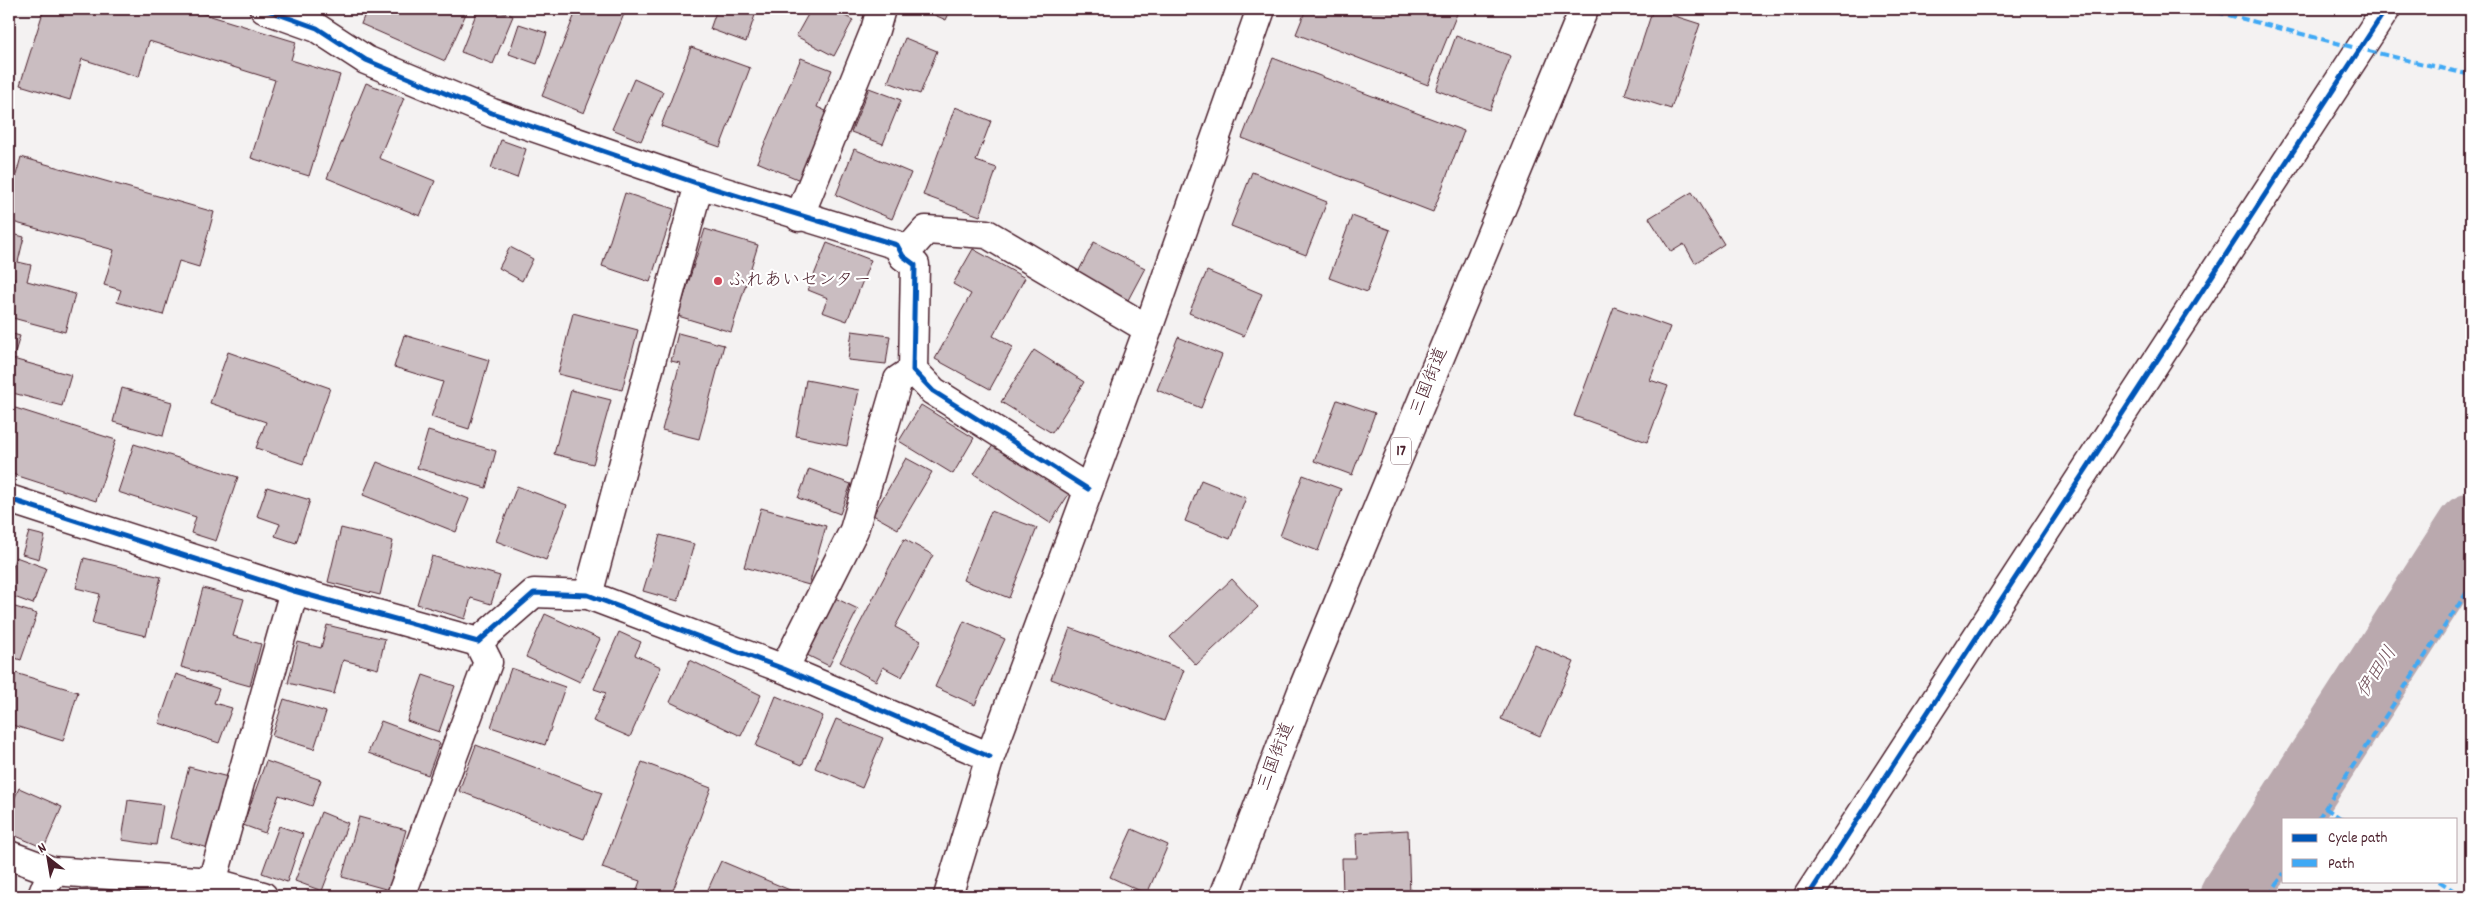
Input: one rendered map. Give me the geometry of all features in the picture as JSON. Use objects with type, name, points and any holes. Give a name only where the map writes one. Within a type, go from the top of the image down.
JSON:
[{"type":"main road","points":[[264,9],[317,28],[366,60],[492,112],[700,184],[897,245],[903,256],[915,265],[913,370],[933,391],[1088,490]]},
{"type":"main road","points":[[799,216],[875,30],[881,9]]},
{"type":"main road","points":[[948,896],[990,757],[1148,329],[1261,9]]},
{"type":"main road","name":"三国街道","points":[[1224,896],[1304,686],[1584,9]]},
{"type":"main road","points":[[1808,896],[2386,9]]},
{"type":"main road","points":[[588,596],[700,184]]},
{"type":"main road","points":[[903,256],[926,230],[987,234],[1148,329]]},
{"type":"main road","points":[[784,669],[854,530],[898,380],[913,370]]},
{"type":"main road","points":[[9,499],[294,591],[478,642],[488,662],[401,896]]},
{"type":"main road","points":[[212,882],[294,591]]},
{"type":"main road","points":[[478,642],[534,593],[588,596],[784,669],[990,757]]},
{"type":"main road","points":[[9,854],[47,884],[212,882],[263,896]]},
{"type":"building","points":[[44,9],[188,9],[296,42],[291,60],[340,75],[309,176],[251,158],[275,80],[149,41],[139,77],[82,59],[70,100],[20,85]]},
{"type":"building","points":[[367,9],[468,9],[445,61],[361,24]]},
{"type":"building","points":[[478,9],[495,9],[513,16],[493,64],[461,52]]},
{"type":"building","points":[[577,9],[626,9],[584,113],[542,96]]},
{"type":"building","points":[[717,9],[757,9],[746,42],[710,29]]},
{"type":"building","points":[[811,9],[831,9],[853,20],[834,56],[796,36]]},
{"type":"building","points":[[921,9],[951,9],[946,20]]},
{"type":"building","points":[[1306,9],[1459,9],[1428,85],[1296,34]]},
{"type":"building","points":[[1653,9],[1700,24],[1671,109],[1625,94]]},
{"type":"building","points":[[519,24],[547,33],[537,64],[509,54]]},
{"type":"building","points":[[1456,36],[1511,56],[1490,110],[1436,90]]},
{"type":"building","points":[[905,38],[937,51],[920,94],[888,82]]},
{"type":"building","points":[[691,47],[750,68],[720,147],[661,126]]},
{"type":"building","points":[[801,58],[832,70],[817,107],[828,112],[800,180],[757,162]]},
{"type":"building","points":[[1273,58],[1464,131],[1433,212],[1242,138]]},
{"type":"building","points":[[634,79],[663,92],[641,141],[612,129]]},
{"type":"building","points":[[366,83],[404,98],[379,158],[435,181],[420,216],[327,178]]},
{"type":"building","points":[[869,88],[901,100],[883,144],[851,132]]},
{"type":"building","points":[[955,107],[991,121],[976,161],[997,168],[980,216],[923,195]]},
{"type":"building","points":[[501,140],[526,149],[517,178],[491,168]]},
{"type":"building","points":[[854,149],[911,173],[892,219],[836,195]]},
{"type":"building","points":[[21,157],[214,212],[199,267],[179,261],[163,315],[117,302],[121,290],[104,285],[114,250],[9,221],[9,200]]},
{"type":"building","points":[[1252,172],[1327,202],[1306,255],[1231,226]]},
{"type":"building","points":[[1692,192],[1724,244],[1695,263],[1684,244],[1671,252],[1649,218]]},
{"type":"building","points":[[625,193],[674,209],[650,282],[602,266]]},
{"type":"building","points":[[1352,216],[1390,230],[1367,292],[1329,278]]},
{"type":"building","name":"ふれあいセンター","points":[[705,229],[758,245],[731,332],[678,316]]},
{"type":"building","points":[[9,233],[24,237],[18,262],[31,265],[27,281],[75,294],[65,332],[9,317],[9,301],[15,278],[9,276]]},
{"type":"building","points":[[1094,242],[1145,268],[1128,300],[1077,274]]},
{"type":"building","points":[[827,243],[871,260],[847,321],[822,312],[828,298],[808,290]]},
{"type":"building","points":[[510,247],[533,259],[522,281],[499,268]]},
{"type":"building","points":[[973,249],[1025,278],[993,336],[1013,347],[990,389],[935,359],[971,294],[953,284]]},
{"type":"building","points":[[1207,271],[1262,294],[1244,336],[1189,313]]},
{"type":"building","points":[[1614,307],[1670,327],[1650,380],[1668,386],[1647,442],[1574,416]]},
{"type":"building","points":[[573,313],[638,330],[622,390],[558,374]]},
{"type":"building","points":[[852,331],[890,336],[886,364],[848,360]]},
{"type":"building","points":[[9,333],[20,336],[13,359],[71,375],[62,406],[9,392]]},
{"type":"building","points":[[678,333],[724,345],[699,439],[662,430],[680,363],[671,361]]},
{"type":"building","points":[[404,335],[489,360],[469,429],[431,417],[443,382],[394,367]]},
{"type":"building","points":[[1178,337],[1222,355],[1201,408],[1157,390]]},
{"type":"building","points":[[1034,350],[1084,382],[1052,433],[1001,402]]},
{"type":"building","points":[[228,352],[330,388],[303,464],[256,448],[266,422],[210,403]]},
{"type":"building","points":[[806,380],[859,390],[847,446],[796,436]]},
{"type":"building","points":[[122,388],[172,402],[163,436],[113,422]]},
{"type":"building","points":[[571,390],[611,400],[593,464],[554,454]]},
{"type":"building","points":[[1337,400],[1375,413],[1352,475],[1314,461]]},
{"type":"building","points":[[921,405],[974,438],[953,474],[899,441]]},
{"type":"building","points":[[9,406],[116,440],[96,501],[9,473]]},
{"type":"building","points":[[428,431],[496,451],[486,488],[417,468]]},
{"type":"building","points":[[134,444],[238,477],[216,541],[191,533],[196,517],[118,492]]},
{"type":"building","points":[[993,445],[1069,494],[1050,523],[974,474]]},
{"type":"building","points":[[906,458],[932,472],[898,529],[873,515]]},
{"type":"building","points":[[377,462],[469,499],[456,532],[363,495]]},
{"type":"building","points":[[809,469],[851,484],[840,514],[798,498]]},
{"type":"building","points":[[1303,475],[1341,489],[1318,551],[1280,536]]},
{"type":"building","points":[[1201,480],[1246,498],[1230,539],[1185,521]]},
{"type":"building","points":[[517,486],[567,505],[546,560],[496,541]]},
{"type":"building","points":[[267,487],[310,500],[296,543],[275,536],[280,524],[257,516]]},
{"type":"building","points":[[761,508],[826,526],[809,585],[744,567]]},
{"type":"building","points":[[991,511],[1037,528],[1009,598],[963,580]]},
{"type":"building","points":[[341,528],[393,541],[380,595],[328,582]]},
{"type":"building","points":[[29,532],[45,536],[39,559],[22,554]]},
{"type":"building","points":[[660,535],[694,544],[678,601],[643,591]]},
{"type":"building","points":[[904,539],[933,555],[895,627],[921,641],[902,677],[883,667],[876,681],[840,662]]},
{"type":"building","points":[[432,556],[500,576],[491,604],[471,598],[465,619],[417,604]]},
{"type":"building","points":[[16,557],[46,568],[33,604],[9,595],[9,576]]},
{"type":"building","points":[[84,558],[161,577],[146,636],[92,623],[100,594],[76,588]]},
{"type":"building","points":[[1232,579],[1258,607],[1196,665],[1170,637]]},
{"type":"building","points":[[203,588],[244,599],[233,636],[261,644],[250,686],[181,667]]},
{"type":"building","points":[[833,597],[858,609],[829,666],[805,654]]},
{"type":"building","points":[[9,605],[37,614],[21,660],[9,656]]},
{"type":"building","points":[[545,614],[600,639],[580,682],[526,657]]},
{"type":"building","points":[[964,621],[1005,639],[975,705],[935,687]]},
{"type":"building","points":[[327,625],[385,639],[378,669],[343,660],[334,694],[288,683],[298,642],[321,648]]},
{"type":"building","points":[[1070,628],[1184,670],[1164,721],[1051,679]]},
{"type":"building","points":[[619,632],[641,642],[635,655],[661,667],[630,737],[593,721],[606,693],[594,689]]},
{"type":"building","points":[[1535,645],[1574,662],[1540,736],[1501,719]]},
{"type":"building","points":[[690,660],[761,695],[741,736],[670,702]]},
{"type":"building","points":[[511,668],[565,687],[545,745],[491,727]]},
{"type":"building","points":[[9,671],[78,692],[63,741],[9,724]]},
{"type":"building","points":[[176,674],[219,689],[214,703],[232,708],[219,743],[159,723]]},
{"type":"building","points":[[423,675],[455,686],[439,732],[407,721]]},
{"type":"building","points":[[776,696],[823,716],[802,765],[756,746]]},
{"type":"building","points":[[284,699],[326,712],[314,749],[272,736]]},
{"type":"building","points":[[836,719],[883,738],[862,788],[815,768]]},
{"type":"building","points":[[381,721],[440,743],[428,775],[368,753]]},
{"type":"building","points":[[476,745],[602,793],[584,839],[459,791]]},
{"type":"building","points":[[266,761],[321,780],[312,806],[279,795],[265,833],[243,825]]},
{"type":"building","points":[[642,762],[711,788],[671,896],[635,895],[640,881],[602,868]]},
{"type":"building","points":[[189,767],[228,777],[209,848],[170,838]]},
{"type":"building","points":[[19,788],[62,807],[44,848],[9,833],[9,811]]},
{"type":"building","points":[[128,800],[163,805],[156,845],[122,840]]},
{"type":"building","points":[[321,812],[348,823],[322,891],[295,881]]},
{"type":"building","points":[[359,817],[406,830],[389,890],[342,877]]},
{"type":"building","points":[[279,826],[303,834],[287,882],[262,873]]},
{"type":"building","points":[[1132,829],[1168,845],[1147,894],[1110,877]]},
{"type":"building","points":[[1408,830],[1410,896],[1343,896],[1342,858],[1357,858],[1356,833]]},
{"type":"building","points":[[721,861],[804,896],[705,896]]},
{"type":"waterway","name":"伊田川","points":[[2285,818],[2471,528]]},
{"type":"waterway","name":"伊田川","points":[[2234,896],[2282,822]]},
{"type":"marked path","points":[[2205,9],[2471,75]]},
{"type":"marked path","points":[[2319,818],[2471,586]]},
{"type":"marked path","points":[[2325,808],[2340,818]]},
{"type":"marked path","points":[[2269,896],[2282,876]]},
{"type":"marked path","points":[[2441,882],[2462,896]]},
{"type":"cycle path","points":[[264,9],[317,28],[366,60],[492,113],[699,184],[897,245],[903,256],[915,265],[913,370],[933,391],[1088,489]]},
{"type":"cycle path","points":[[1808,896],[2386,9]]},
{"type":"cycle path","points":[[9,499],[294,591],[478,642],[534,593],[588,595],[784,669],[990,757]]},
{"type":"place","name":"ふれあいセンター","points":[[718,281]]}]
